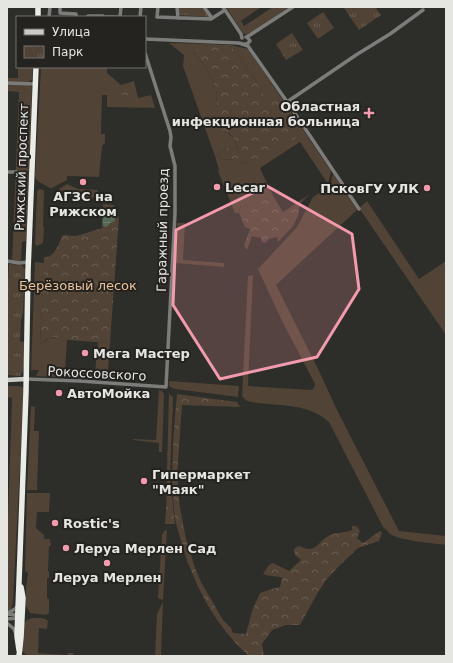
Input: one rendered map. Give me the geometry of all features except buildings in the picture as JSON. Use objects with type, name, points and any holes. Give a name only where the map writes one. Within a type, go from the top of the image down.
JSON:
[{"type":"highway","name":"Рижский проспект","points":[[19,653],[21,637],[18,605],[26,379],[28,262],[36,68]]},
{"type":"highway","name":"Рижский проспект","points":[[19,581],[23,598],[16,636],[19,653]]},
{"type":"main road","points":[[7,380],[26,379]]},
{"type":"street","points":[[60,7],[60,13],[76,14],[76,16]]},
{"type":"street","points":[[158,7],[157,17],[211,20],[224,9],[246,38],[250,48],[359,209]]},
{"type":"street","points":[[177,7],[178,18]]},
{"type":"street","points":[[204,7],[212,18]]},
{"type":"street","points":[[236,43],[293,7]]},
{"type":"street","points":[[287,102],[356,55],[390,34],[423,10]]},
{"type":"street","points":[[244,44],[247,44],[246,38]]},
{"type":"street","points":[[146,39],[236,43],[244,44],[250,48]]},
{"type":"street","name":"Гаражный проезд","points":[[146,56],[170,131],[170,146],[175,166],[175,213],[166,387]]},
{"type":"street","points":[[7,83],[35,84]]},
{"type":"street","points":[[7,172],[23,172]]},
{"type":"street","points":[[7,262],[28,262]]},
{"type":"street","name":"Рокоссовского","points":[[26,379],[166,387]]},
{"type":"street","points":[[7,614],[18,605]]},
{"type":"street","points":[[7,614],[19,616]]},
{"type":"street","points":[[7,619],[19,616]]},
{"type":"street","points":[[7,622],[14,629],[16,636]]},
{"type":"highlighted area","points":[[267,186],[352,234],[359,289],[317,357],[220,379],[173,305],[176,230]]},
{"type":"green space","points":[[179,7],[202,7],[210,17],[178,15]]},
{"type":"green space","points":[[226,7],[261,7],[241,21],[244,26],[273,7],[289,7],[249,34],[245,34]]},
{"type":"green space","points":[[375,7],[381,15],[359,30],[344,8]]},
{"type":"green space","points":[[323,12],[334,28],[318,39],[307,23]]},
{"type":"green space","points":[[292,33],[303,50],[286,60],[276,44]]},
{"type":"green space","points":[[169,43],[207,44],[206,48],[194,53],[205,65],[212,80],[217,94],[216,108],[225,130],[234,139],[239,151],[228,147],[217,155],[222,160],[236,160],[249,165],[264,95],[255,79],[230,45],[248,49],[331,171],[328,184],[300,142],[260,168],[275,199],[271,201],[261,196],[250,204],[241,204],[239,213],[235,213],[218,171],[215,156],[183,66],[184,55]]},
{"type":"green space","points":[[207,44],[230,45],[255,79],[264,95],[274,97],[293,118],[298,127],[299,136],[258,163],[249,165],[228,159],[222,160],[217,155],[228,147],[239,150],[231,135],[225,131],[216,129],[210,118],[216,108],[217,94],[205,65],[194,53],[201,47],[206,48]]},
{"type":"green space","points":[[18,68],[33,68],[32,80],[28,82],[7,83],[7,78],[18,78]]},
{"type":"green space","points":[[41,68],[107,68],[107,73],[121,85],[134,81],[138,98],[151,95],[155,108],[107,107],[107,95],[102,95],[101,134],[105,134],[105,143],[102,146],[99,177],[67,176],[67,180],[50,188],[39,182],[35,176]]},
{"type":"green space","points":[[7,85],[29,85],[32,87],[26,241],[22,242],[21,261],[12,261],[19,92],[7,91]]},
{"type":"green space","points":[[115,85],[120,87],[128,85],[133,87],[135,95],[131,96],[123,94],[119,98],[109,93],[107,90],[108,87]]},
{"type":"green space","points":[[333,174],[357,210],[276,285],[338,412],[399,531],[446,536],[446,545],[395,536],[390,534],[383,527],[329,422],[321,416],[312,411],[292,406],[250,402],[247,401],[242,395],[248,276],[253,275],[248,386],[311,390],[314,388],[315,384],[283,323],[258,269],[297,227],[313,197],[330,186]]},
{"type":"green space","points":[[67,184],[78,189],[98,190],[93,198],[87,199],[75,197],[59,191],[59,189]]},
{"type":"green space","points":[[39,189],[44,190],[44,228],[43,243],[37,246],[35,244],[37,191]]},
{"type":"green space","points":[[310,194],[300,204],[298,216],[293,226],[278,242],[277,237],[268,239],[266,243],[262,242],[261,238],[252,236],[247,250],[244,246],[250,229],[245,227],[239,213],[241,204],[250,204],[253,195],[261,196],[271,201],[275,199],[283,212]]},
{"type":"green space","points":[[367,201],[419,279],[446,261],[446,335],[359,208]]},
{"type":"green space","name":"Берёзовый лесок","points":[[103,204],[114,205],[114,213],[119,217],[110,343],[67,340],[53,337],[40,345],[44,257],[48,257],[54,253],[63,235],[76,236],[102,228],[104,213],[103,216]]},
{"type":"green space","points":[[177,223],[185,223],[183,260],[224,263],[224,267],[175,263]]},
{"type":"green space","points":[[35,262],[44,263],[40,345],[53,338],[67,340],[65,371],[95,373],[98,342],[110,343],[108,371],[128,372],[128,380],[36,376],[39,370],[31,370]]},
{"type":"green space","points":[[9,264],[22,265],[25,269],[20,341],[24,342],[24,360],[22,373],[20,376],[7,375],[7,297]]},
{"type":"green space","points":[[169,381],[239,386],[238,397],[175,389],[169,386]]},
{"type":"green space","points":[[7,386],[20,386],[24,388],[13,602],[11,610],[7,612],[7,549],[12,398],[7,397]]},
{"type":"green space","points":[[159,390],[163,392],[164,396],[162,452],[159,452],[159,443],[133,440],[156,440]]},
{"type":"green space","points":[[169,394],[173,397],[170,478],[175,524],[165,524]]},
{"type":"green space","points":[[177,394],[237,402],[240,407],[182,405],[177,477],[180,508],[186,539],[195,568],[201,582],[223,620],[231,628],[233,633],[246,634],[252,611],[260,593],[280,587],[282,578],[263,574],[269,565],[273,563],[289,571],[301,560],[295,555],[294,549],[299,546],[310,549],[313,548],[330,535],[352,530],[352,526],[356,526],[356,528],[357,526],[360,531],[357,538],[363,543],[380,531],[382,533],[379,541],[358,548],[326,580],[300,625],[286,625],[272,630],[262,644],[264,656],[249,656],[226,632],[200,591],[187,561],[175,519],[173,503],[173,440]]},
{"type":"green space","points":[[31,406],[35,407],[34,431],[39,431],[37,490],[27,490]]},
{"type":"green space","points":[[27,493],[50,493],[49,512],[37,512],[36,528],[44,535],[44,539],[50,539],[51,546],[49,546],[49,578],[47,578],[49,613],[46,615],[30,613],[26,606],[28,573],[25,571]]},
{"type":"green space","points":[[167,530],[163,600],[158,598],[162,535],[164,531]]},
{"type":"green space","points":[[163,602],[161,656],[155,656],[157,614]]},
{"type":"green space","points":[[32,618],[43,618],[48,621],[47,629],[39,628],[38,653],[67,655],[68,653],[74,653],[73,656],[28,656],[22,651],[23,625],[27,620]]},
{"type":"shaded area","points":[[107,210],[112,210],[115,221],[105,227],[103,225],[103,215]]},
{"type":"place","name":"Областная инфекционная больница","points":[[369,113]]},
{"type":"place","name":"АГЗС на Рижском","points":[[83,182]]},
{"type":"place","name":"Lecar","points":[[217,187]]},
{"type":"place","name":"ПсковГУ УЛК","points":[[427,188]]},
{"type":"place","name":"Мега Мастер","points":[[85,353]]},
{"type":"place","name":"АвтоМойка","points":[[59,393]]},
{"type":"place","name":"Гипермаркет \"Маяк\"","points":[[144,481]]},
{"type":"place","name":"Rostic's","points":[[55,523]]},
{"type":"place","name":"Леруа Мерлен Сад","points":[[66,548]]},
{"type":"place","name":"Леруа Мерлен","points":[[107,563]]}]
